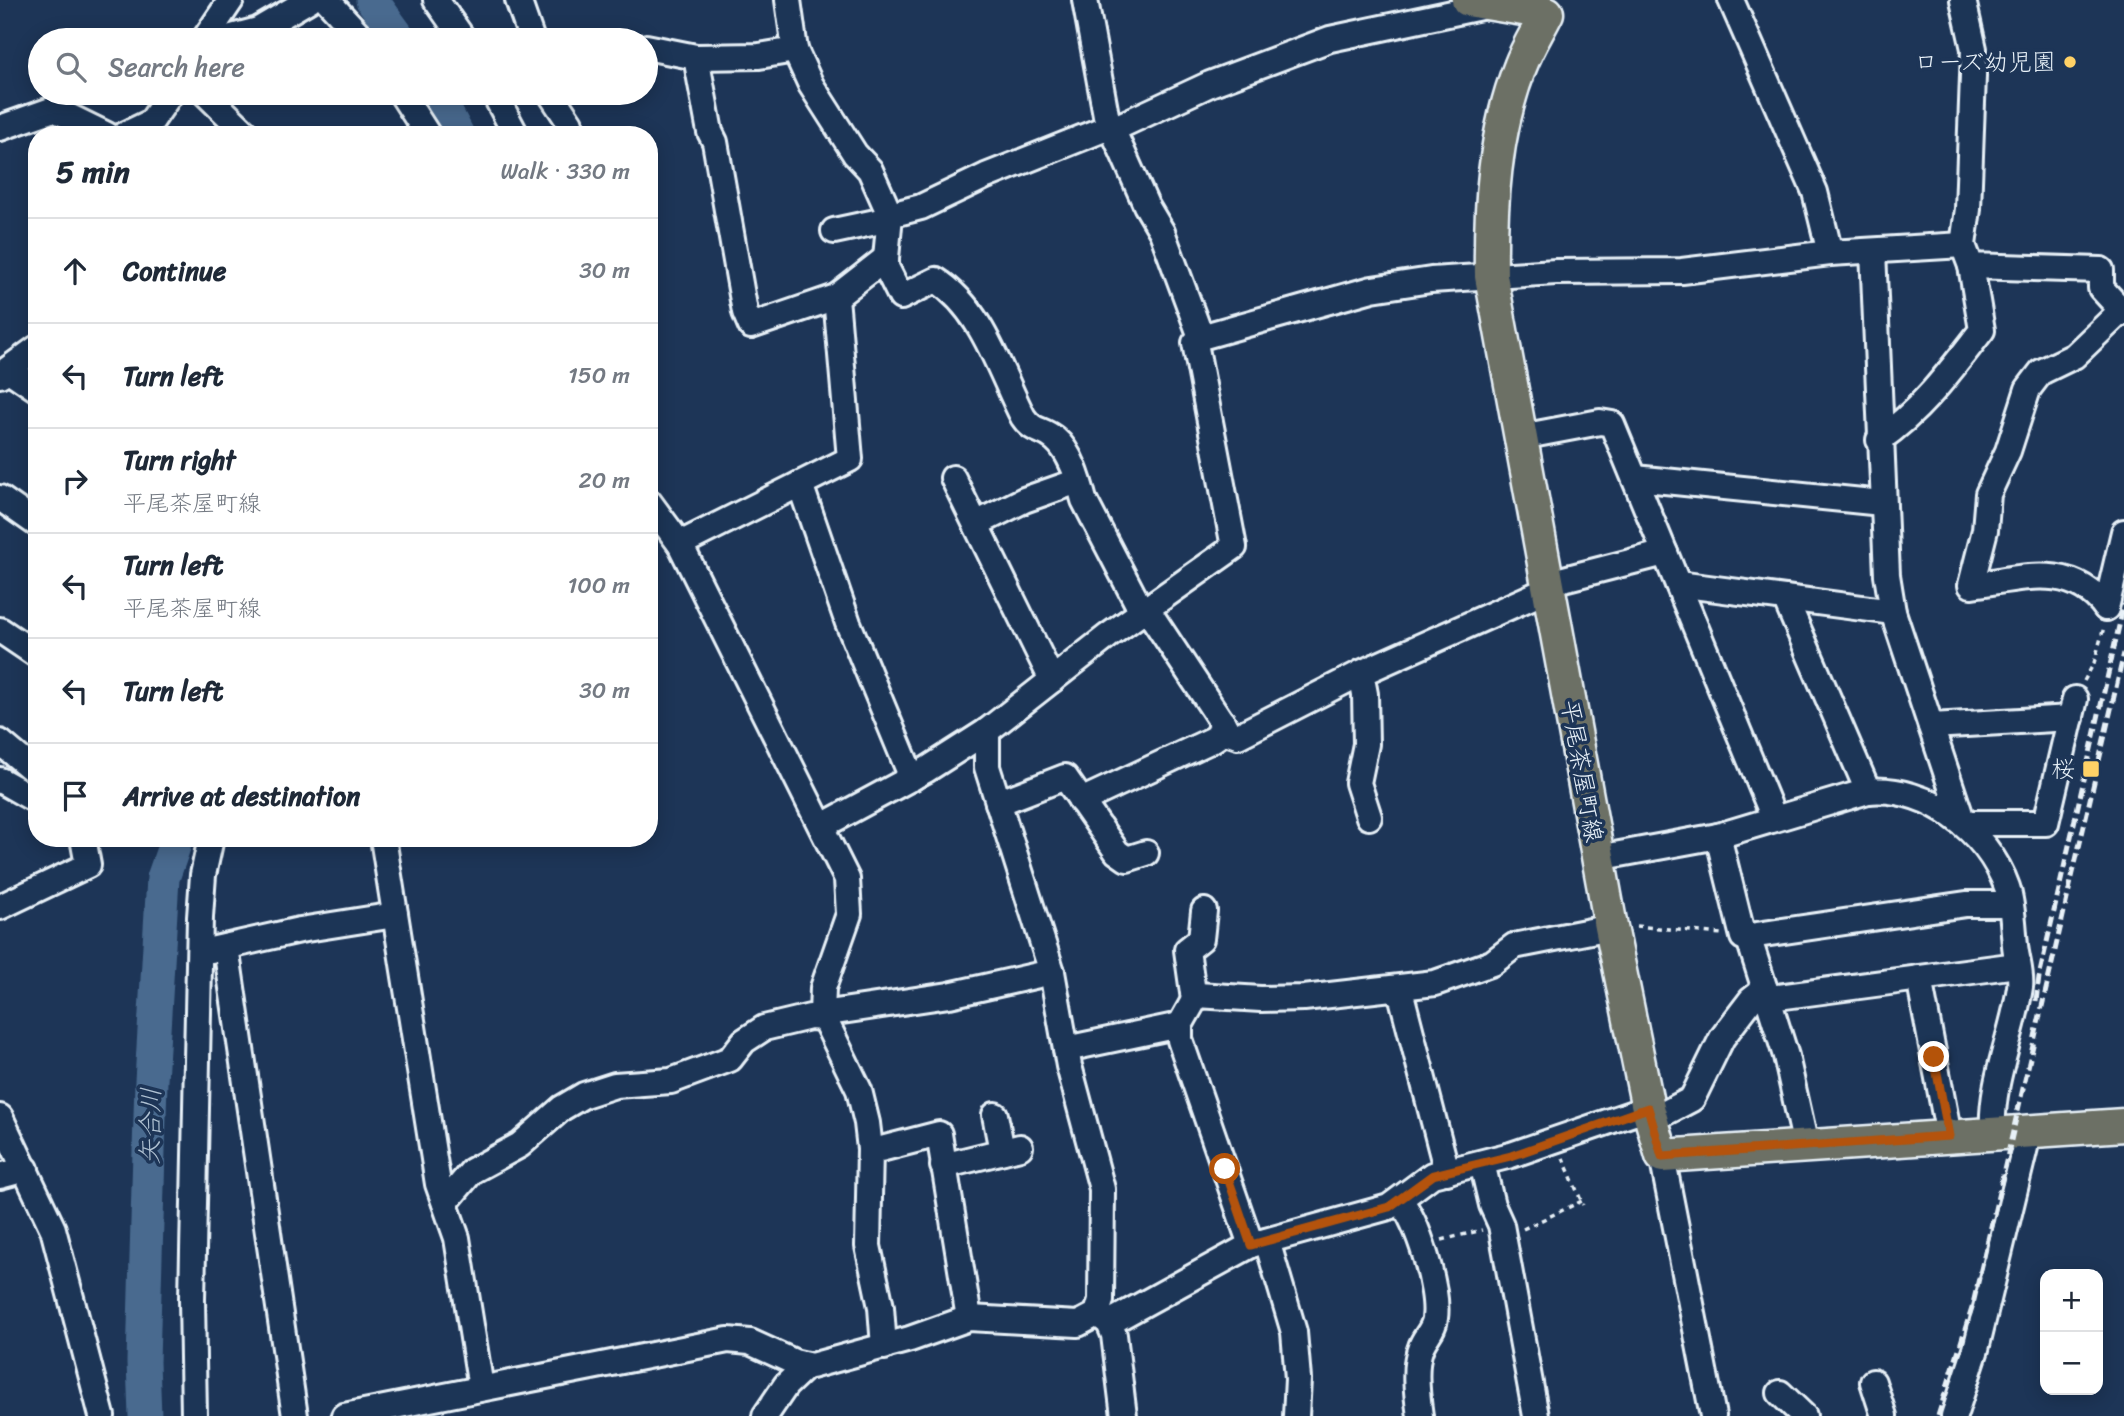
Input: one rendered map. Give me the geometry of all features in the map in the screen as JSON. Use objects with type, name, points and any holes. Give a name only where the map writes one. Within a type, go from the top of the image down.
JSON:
[{"type":"main road","name":"平尾茶屋町線","points":[[1481,2],[1553,7],[1521,64],[1505,120],[1494,174],[1490,220],[1491,276],[1611,929],[1650,1114],[1662,1156]]},
{"type":"main road","points":[[1662,1156],[2124,1125]]},
{"type":"street","points":[[212,28],[231,0]]},
{"type":"street","points":[[261,28],[309,0]]},
{"type":"street","points":[[327,0],[353,28]]},
{"type":"street","points":[[436,0],[456,28]]},
{"type":"street","points":[[517,0],[528,28]]},
{"type":"street","points":[[788,0],[795,50],[811,85],[855,154],[870,170],[890,217],[886,267],[901,297],[936,280],[965,303],[1023,417],[1032,430],[1048,435],[1061,446],[1084,500],[1145,611],[1229,733],[1238,736],[1361,673],[1549,586],[1665,553]]},
{"type":"street","points":[[1085,0],[1110,128],[1146,205],[1162,232],[1200,337]]},
{"type":"street","points":[[1731,0],[1815,192],[1830,253]]},
{"type":"street","points":[[1880,440],[1908,420],[1928,399],[1982,330],[1967,255],[1974,49],[1963,0]]},
{"type":"street","points":[[834,231],[921,207],[986,176],[1110,128],[1210,83],[1330,39],[1481,2]]},
{"type":"street","points":[[658,49],[696,57],[760,56],[795,50]]},
{"type":"street","points":[[696,57],[718,155],[726,220],[745,312],[751,326],[819,305],[836,296],[886,258]]},
{"type":"street","points":[[143,126],[151,122],[163,105]]},
{"type":"street","points":[[217,105],[239,126]]},
{"type":"street","points":[[409,105],[422,126]]},
{"type":"street","points":[[500,105],[511,126]]},
{"type":"street","points":[[562,105],[570,126]]},
{"type":"street","points":[[0,128],[54,109],[89,126]]},
{"type":"street","points":[[1873,251],[1883,541],[1893,612],[1963,823]]},
{"type":"street","points":[[822,827],[912,778],[987,731],[1200,568],[1234,547],[1195,343],[1200,337],[1372,289],[1556,272],[1682,271],[1830,253],[1873,251],[1967,255],[2101,270],[2101,288],[2122,313],[2074,356],[2041,372],[2028,389],[2008,451],[1988,494],[1985,530],[1971,585],[2065,577],[2096,595],[2106,608]]},
{"type":"street","points":[[680,544],[850,459],[836,296]]},
{"type":"street","points":[[28,355],[5,372],[28,384]]},
{"type":"street","points":[[1521,437],[1600,422],[1612,424],[1774,818]]},
{"type":"street","points":[[953,478],[1052,680]]},
{"type":"street","points":[[1635,478],[1882,503]]},
{"type":"street","points":[[976,524],[1024,500],[1078,481]]},
{"type":"street","points":[[800,484],[848,623],[912,778]]},
{"type":"street","points":[[0,498],[28,518]]},
{"type":"street","points":[[658,514],[680,544],[847,879],[850,903],[814,1017]]},
{"type":"street","points":[[2106,608],[2124,532]]},
{"type":"street","points":[[1678,583],[1893,612]]},
{"type":"street","points":[[1785,598],[1868,791]]},
{"type":"street","points":[[0,630],[28,649]]},
{"type":"street","points":[[1361,673],[1365,694],[1366,744],[1358,783],[1369,817]]},
{"type":"street","points":[[1931,726],[2073,708],[2046,823],[1963,823]]},
{"type":"street","points":[[1081,801],[1212,740],[1218,736],[1223,723]]},
{"type":"street","points":[[987,731],[987,767],[1052,972],[1066,1049],[1102,1189],[1101,1300],[1103,1318],[1114,1335],[1124,1416]]},
{"type":"street","points":[[0,742],[28,765]]},
{"type":"street","points":[[998,803],[1061,776],[1065,777],[1118,852],[1127,859],[1146,853]]},
{"type":"street","points":[[0,780],[28,796]]},
{"type":"street","points":[[1598,858],[1718,836],[1868,791],[1881,790],[1921,800],[1963,823],[1988,847],[2007,887],[2020,984],[1992,1106],[1993,1132]]},
{"type":"street","points":[[1718,836],[1745,935],[1768,994],[1807,1146]]},
{"type":"street","points":[[0,906],[88,865],[85,847]]},
{"type":"street","points":[[194,1416],[192,1299],[200,953],[203,875],[209,847]]},
{"type":"street","points":[[384,847],[438,1184],[457,1238],[481,1388]]},
{"type":"street","points":[[1745,935],[1966,904],[2010,904]]},
{"type":"street","points":[[1194,1000],[1187,950],[1201,939],[1204,911]]},
{"type":"street","points":[[200,953],[300,930],[395,915]]},
{"type":"street","points":[[1296,1416],[1298,1379],[1294,1332],[1180,1040],[1181,1025],[1197,995],[1261,999],[1435,983],[1467,974],[1492,963],[1514,946],[1611,929]]},
{"type":"street","points":[[226,947],[295,1416]]},
{"type":"street","points":[[765,1416],[786,1385],[805,1367],[884,1347],[969,1318],[1078,1324],[1103,1318],[1168,1293],[1259,1243],[1366,1214],[1399,1201],[1433,1175],[1650,1114],[1692,1099],[1722,1038],[1751,1000],[1768,994],[2017,965]]},
{"type":"street","points":[[445,1203],[472,1171],[520,1145],[562,1108],[604,1087],[671,1081],[690,1075],[730,1059],[744,1041],[764,1028],[949,995],[1052,972]]},
{"type":"street","points":[[1919,978],[1949,1136]]},
{"type":"street","points":[[1395,988],[1402,998],[1447,1172]]},
{"type":"street","points":[[814,1017],[859,1090],[870,1149],[868,1246],[881,1307],[884,1347]]},
{"type":"street","points":[[1066,1049],[1181,1025]]},
{"type":"street","points":[[943,1166],[1011,1149],[995,1115]]},
{"type":"street","points":[[0,1117],[26,1169],[61,1254],[102,1416]]},
{"type":"street","points":[[1954,1416],[1976,1349],[2029,1131]]},
{"type":"street","points":[[870,1149],[881,1149],[939,1134],[965,1309],[969,1318]]},
{"type":"street","points":[[1662,1156],[1713,1416]]},
{"type":"street","points":[[1482,1163],[1502,1232],[1536,1416]]},
{"type":"street","points":[[0,1176],[26,1169]]},
{"type":"street","points":[[1399,1201],[1416,1225],[1436,1314],[1417,1363],[1420,1416]]},
{"type":"street","points":[[344,1416],[728,1340],[750,1342],[805,1367]]},
{"type":"street","points":[[1873,1382],[1884,1416]]},
{"type":"street","points":[[1780,1393],[1804,1416]]},
{"type":"path","points":[[2073,708],[2104,636],[2106,608]]},
{"type":"path","points":[[1611,929],[1636,926],[1745,935]]},
{"type":"path","points":[[1420,1245],[1502,1232],[1582,1203],[1555,1140]]},
{"type":"waterway","name":"矢合川","points":[[372,0],[392,28]]},
{"type":"waterway","name":"矢合川","points":[[442,105],[453,126]]},
{"type":"waterway","name":"矢合川","points":[[145,1416],[143,1362],[151,1081],[163,878],[174,847]]},
{"type":"railway","points":[[2036,1001],[2039,977],[2124,604]]},
{"type":"railway","points":[[1938,1416],[1973,1304],[2124,653]]},
{"type":"place","name":"ローズ幼児園","points":[[2070,62]]},
{"type":"place","name":"桜","points":[[2091,769]]},
{"type":"route","points":[[1225,1169],[1251,1245],[1389,1207],[1408,1196],[1419,1184],[1433,1175],[1511,1156],[1648,1108],[1662,1156],[1949,1136],[1934,1057]]}]
